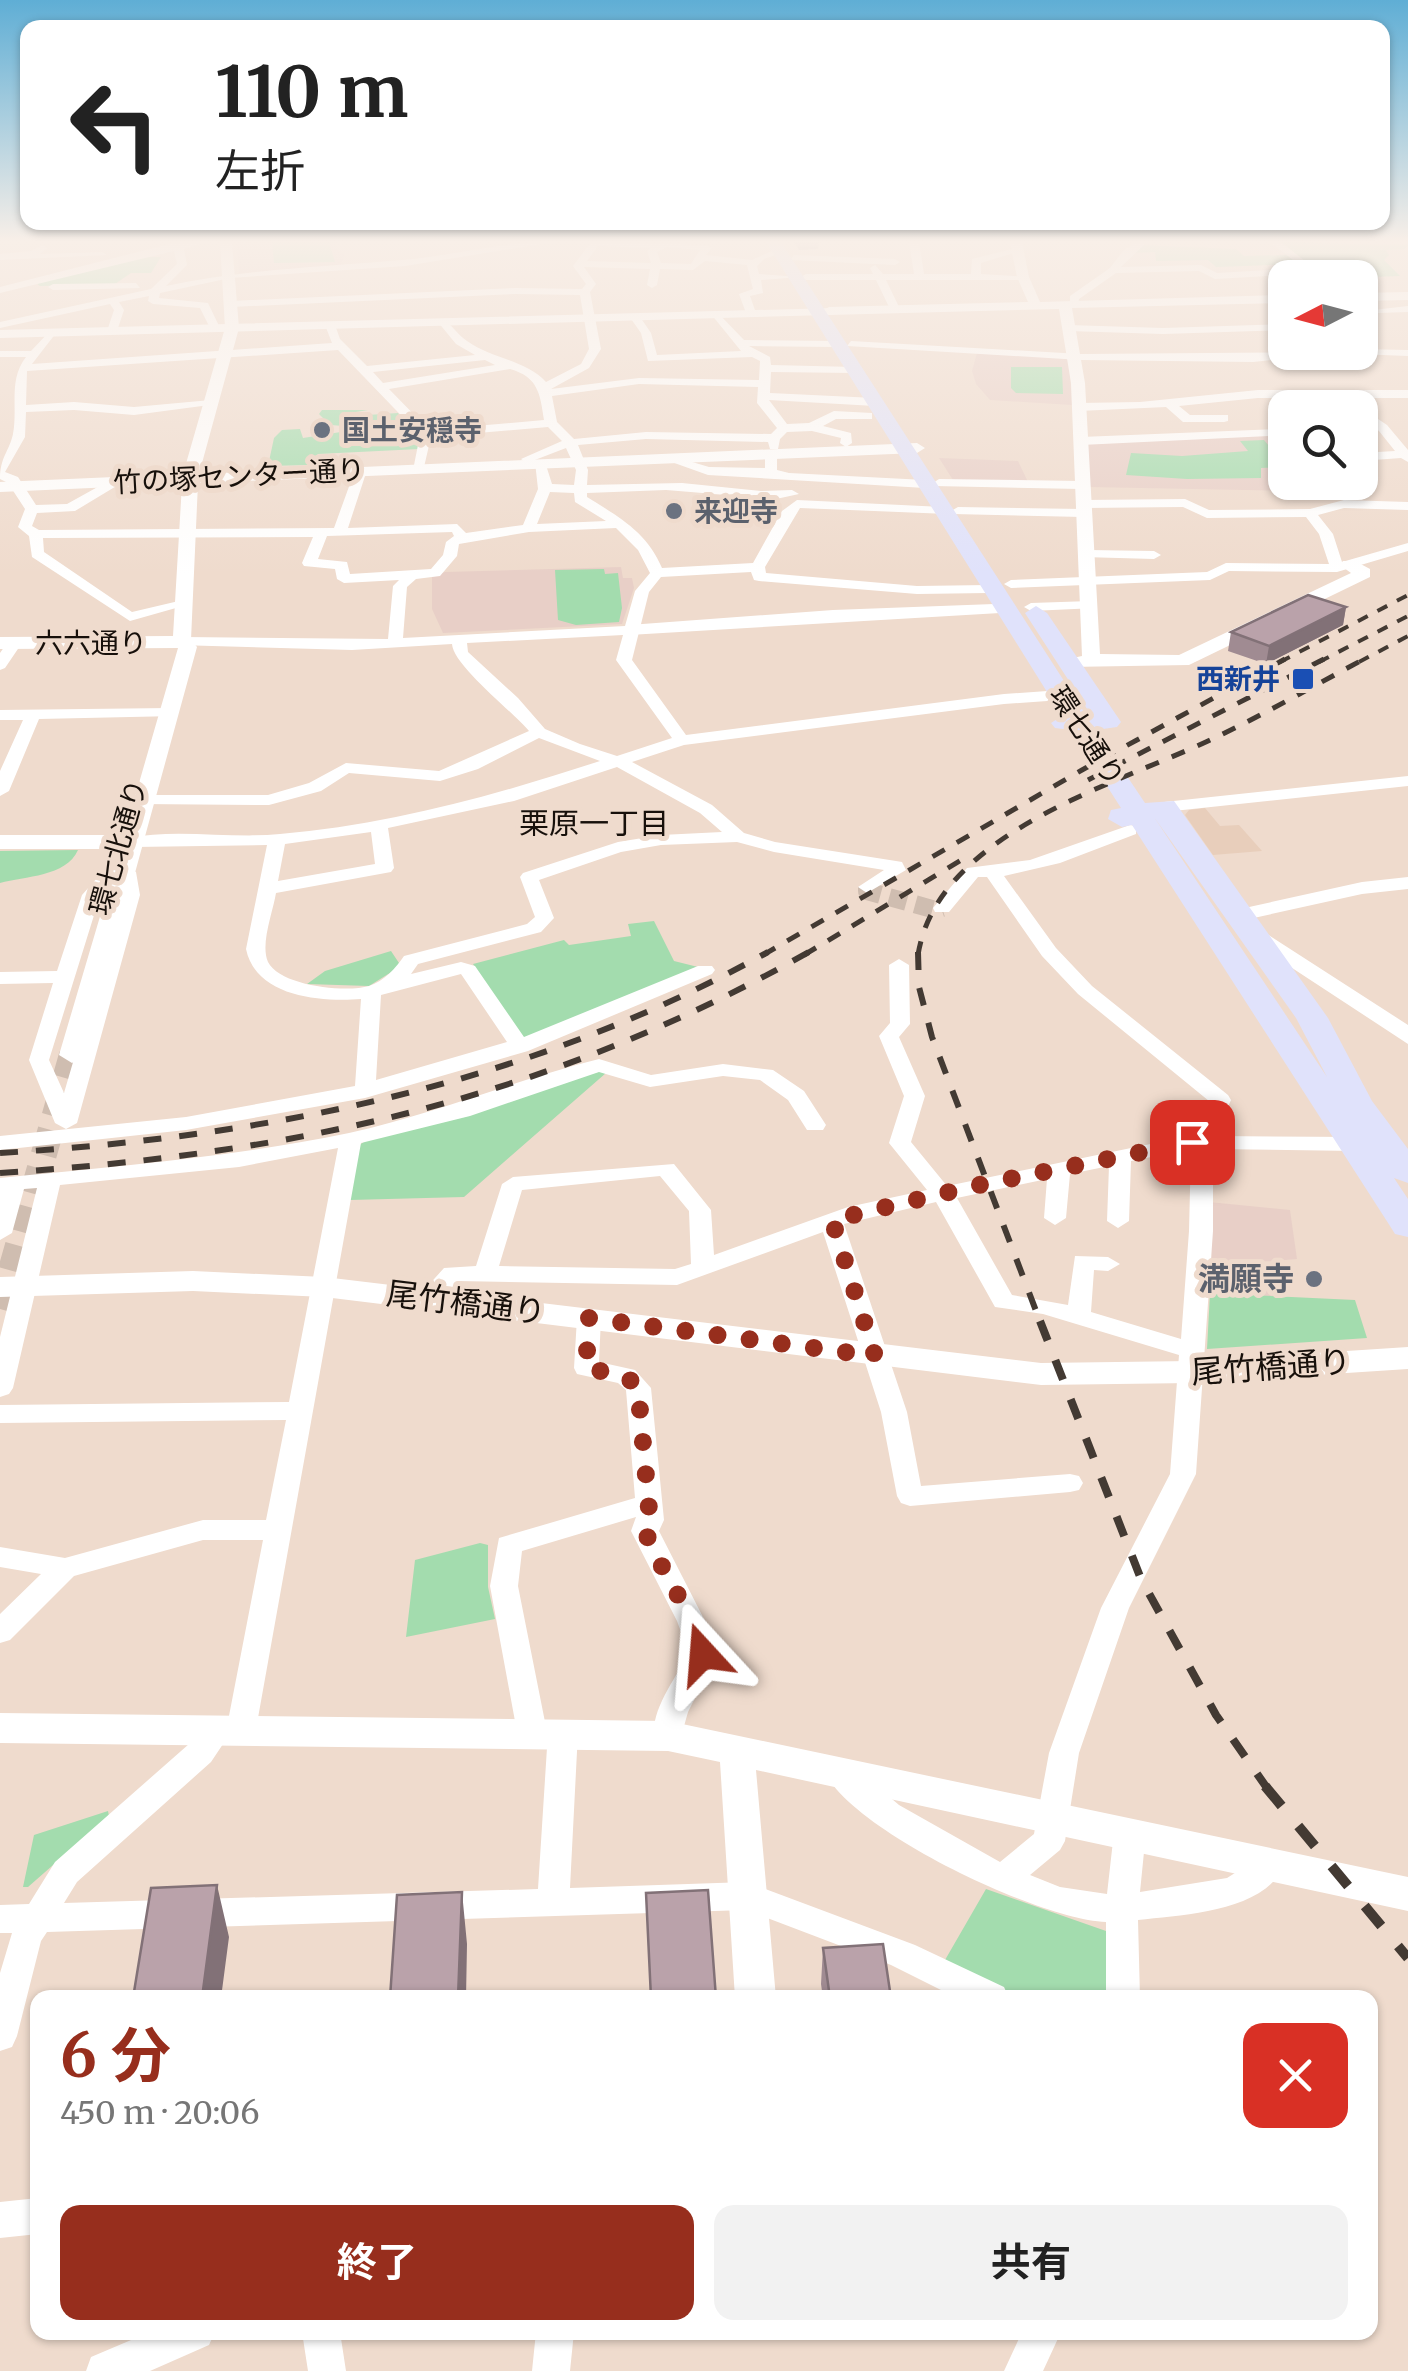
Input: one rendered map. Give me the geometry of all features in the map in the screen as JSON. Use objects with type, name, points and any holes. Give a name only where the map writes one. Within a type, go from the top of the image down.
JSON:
[{"type":"main road","points":[[847,353],[879,410],[908,444]]},
{"type":"main road","points":[[850,353],[996,588],[1047,696],[1066,725],[1107,723],[1089,693],[1082,661],[1028,621],[996,588]]},
{"type":"main road","name":"環七通り","points":[[1028,621],[1248,964],[1378,1141],[1408,1226]]},
{"type":"main road","points":[[1164,807],[1312,1018],[1378,1141],[1306,1085],[1121,816],[1164,807]]},
{"type":"main road","name":"尾竹橋通り","points":[[11,1287],[193,1281],[324,1287],[1040,1374],[1192,1361],[1408,1358]]},
{"type":"street","points":[[19,353],[35,354]]},
{"type":"street","name":"環七北通り","points":[[64,1055],[164,713],[188,646],[182,642],[190,478],[225,353]]},
{"type":"street","points":[[24,368],[231,353]]},
{"type":"street","points":[[346,353],[426,434]]},
{"type":"street","points":[[481,353],[530,371],[546,390],[551,423],[575,454],[580,498],[623,524],[654,562],[657,573]]},
{"type":"street","points":[[546,390],[585,366],[593,353]]},
{"type":"street","points":[[651,353],[652,359],[752,354],[766,358],[763,403],[784,428]]},
{"type":"street","points":[[1010,353],[1268,358]]},
{"type":"street","points":[[182,642],[395,642],[628,630],[833,615],[996,588],[1090,578],[1210,576],[1226,567],[1343,567],[1364,573],[1185,660],[1082,661],[1090,578],[1073,353]]},
{"type":"street","points":[[35,354],[16,389],[19,437],[5,450],[0,472],[9,487],[32,509],[70,508],[117,482]]},
{"type":"street","points":[[363,370],[487,356]]},
{"type":"street","points":[[380,387],[510,366]]},
{"type":"street","points":[[766,368],[854,370]]},
{"type":"street","points":[[1331,370],[1344,390]]},
{"type":"street","points":[[546,390],[639,381],[763,390],[879,410]]},
{"type":"street","points":[[1078,407],[1168,402],[1339,382],[1408,394]]},
{"type":"street","points":[[1215,397],[1214,406],[1237,435]]},
{"type":"street","points":[[1168,402],[1186,419],[1224,418]]},
{"type":"street","points":[[1,410],[74,406],[134,410],[210,404]]},
{"type":"street","points":[[812,427],[834,415],[879,410]]},
{"type":"street","points":[[426,434],[551,423]]},
{"type":"street","points":[[1378,424],[1405,454]]},
{"type":"street","points":[[784,428],[812,427],[847,436],[846,442]]},
{"type":"street","points":[[672,460],[708,471],[772,453],[784,428]]},
{"type":"street","points":[[1080,442],[1268,432]]},
{"type":"street","points":[[418,467],[426,434]]},
{"type":"street","points":[[575,454],[635,437],[772,453],[803,479],[1081,485]]},
{"type":"street","name":"竹の塚センター通り","points":[[772,453],[846,442],[908,444]]},
{"type":"street","name":"竹の塚センター通り","points":[[9,487],[534,462],[575,454],[772,453],[908,444]]},
{"type":"street","name":"竹の塚センター通り","points":[[575,454],[672,460],[732,452]]},
{"type":"street","points":[[1378,456],[1405,454]]},
{"type":"street","points":[[528,528],[530,513],[548,488],[548,477],[534,462]]},
{"type":"street","points":[[340,530],[361,470]]},
{"type":"street","points":[[803,479],[758,567],[759,577],[917,590],[996,588]]},
{"type":"street","points":[[1016,484],[1024,512]]},
{"type":"street","points":[[548,488],[579,491],[667,486],[951,511],[1024,512],[1185,503],[1206,514],[1231,516],[1310,513],[1340,498],[1408,506]]},
{"type":"street","points":[[32,509],[25,530],[37,554],[130,616],[183,604]]},
{"type":"street","points":[[1310,513],[1343,567]]},
{"type":"street","points":[[323,530],[308,564],[342,564],[344,579],[409,578],[435,574],[443,568],[453,542],[461,538],[528,528],[623,524]]},
{"type":"street","points":[[25,530],[250,535],[457,528],[461,538]]},
{"type":"street","points":[[1343,567],[1408,547]]},
{"type":"street","points":[[1088,554],[1154,554]]},
{"type":"street","points":[[682,740],[624,660],[628,630],[642,591],[657,573],[758,567]]},
{"type":"street","points":[[395,642],[400,586],[409,578]]},
{"type":"street","points":[[1028,621],[1090,605]]},
{"type":"street","points":[[459,638],[460,653],[472,668],[512,701],[539,732],[574,748],[622,762],[706,809],[738,837]]},
{"type":"street","name":"六六通り","points":[[7,643],[182,642]]},
{"type":"street","points":[[0,665],[7,643]]},
{"type":"street","points":[[0,842],[277,840],[379,826],[478,805],[682,740],[1089,693]]},
{"type":"street","points":[[0,714],[164,713]]},
{"type":"street","name":"環七北通り","points":[[127,842],[146,800],[164,713]]},
{"type":"street","points":[[0,792],[6,765],[33,714]]},
{"type":"street","points":[[146,800],[259,802],[299,793],[346,768],[440,776],[539,732]]},
{"type":"street","points":[[1164,807],[1408,781]]},
{"type":"street","points":[[268,889],[385,868],[379,826]]},
{"type":"street","points":[[942,908],[973,872],[1031,867],[1130,830]]},
{"type":"street","points":[[375,990],[403,972],[412,960],[534,928],[545,918],[528,877],[618,846],[738,837],[849,861],[896,866],[897,870],[867,887]]},
{"type":"street","points":[[277,840],[256,950],[262,970],[277,981],[302,988],[375,990],[460,968],[468,970],[521,1046]]},
{"type":"street","points":[[119,872],[131,894],[65,1131],[61,1100],[44,1076],[39,1060],[91,895],[119,872]]},
{"type":"street","points":[[993,873],[1042,944],[1085,990],[1220,1100],[1202,1141],[1202,1231],[1184,1474],[1115,1608],[1064,1753],[1050,1842],[1004,1878]]},
{"type":"street","points":[[1245,923],[1362,888],[1408,883]]},
{"type":"street","points":[[1245,923],[1408,1036]]},
{"type":"street","points":[[899,966],[900,1024],[888,1036],[893,1054],[914,1092],[914,1106],[900,1143],[942,1193],[1004,1302],[1080,1316],[1192,1361]]},
{"type":"street","points":[[0,1143],[65,1131],[254,1115],[364,1092],[521,1046],[613,1013],[705,970]]},
{"type":"street","points":[[0,978],[65,977]]},
{"type":"street","points":[[364,1092],[375,990]]},
{"type":"street","points":[[0,1233],[7,1185],[239,1160],[351,1140],[462,1111],[599,1064],[650,1081],[724,1070],[766,1074],[796,1096],[816,1125]]},
{"type":"street","points":[[0,2036],[26,1937],[66,1872],[229,1729],[278,1530],[351,1140]]},
{"type":"street","points":[[429,1298],[452,1273],[676,1276],[832,1220],[1059,1168],[1202,1141],[1378,1141]]},
{"type":"street","points":[[1118,1221],[1120,1156]]},
{"type":"street","points":[[1054,1218],[1059,1168]]},
{"type":"street","points":[[485,1274],[513,1184],[666,1169],[700,1210],[704,1266]]},
{"type":"street","points":[[0,1388],[11,1287],[50,1182]]},
{"type":"street","points":[[832,1220],[894,1412],[910,1496],[1070,1483]]},
{"type":"street","points":[[1080,1316],[1083,1261],[1108,1264]]},
{"type":"street","points":[[589,1318],[586,1368],[626,1376],[638,1388],[650,1520],[645,1531],[658,1563],[684,1602],[703,1654],[673,1712],[668,1736]]},
{"type":"street","points":[[0,1414],[300,1411]]},
{"type":"street","points":[[553,1902],[548,1732],[504,1586],[509,1546],[648,1504]]},
{"type":"street","points":[[0,1557],[66,1568],[203,1530],[278,1530]]},
{"type":"street","points":[[0,1632],[66,1568]]},
{"type":"street","points":[[0,1728],[668,1736],[1408,1894]]},
{"type":"street","points":[[741,1751],[736,1769],[755,1990]]},
{"type":"street","points":[[840,1773],[885,1815],[1004,1878],[1084,1907],[1122,1907],[1207,1897],[1250,1882],[1270,1864]]},
{"type":"street","points":[[1123,1990],[1122,1907],[1130,1832]]},
{"type":"street","points":[[0,1919],[747,1896],[903,1955],[975,1990]]},
{"type":"street","points":[[0,2220],[30,2217]]},
{"type":"street","points":[[104,2371],[177,2340]]},
{"type":"street","points":[[322,2340],[327,2371]]},
{"type":"street","points":[[552,2371],[555,2340]]},
{"type":"street","points":[[1023,2371],[1038,2340]]},
{"type":"shaded area","points":[[977,353],[1069,358],[1072,405],[990,400],[976,384],[972,371]]},
{"type":"shaded area","points":[[1268,434],[1268,490],[1088,487],[1087,443]]},
{"type":"shaded area","points":[[939,458],[1018,461],[1028,482],[953,480]]},
{"type":"shaded area","points":[[621,567],[623,578],[632,578],[634,588],[622,624],[443,633],[432,609],[432,577],[445,572]]},
{"type":"shaded area","points":[[1205,808],[1220,826],[1239,825],[1262,851],[1213,855],[1185,815],[1189,810]]},
{"type":"shaded area","points":[[1209,1202],[1290,1210],[1297,1259],[1273,1261],[1278,1297],[1213,1291]]},
{"type":"green space","points":[[1011,367],[1062,367],[1063,394],[1016,393],[1011,388]]},
{"type":"green space","points":[[322,410],[368,410],[350,413],[352,416],[398,413],[409,429],[378,432],[380,438],[420,438],[419,449],[318,454],[307,465],[268,466],[274,438],[282,430],[300,429],[303,438],[347,431],[370,433],[359,430],[358,422],[343,426],[319,424],[324,419],[319,414]]},
{"type":"green space","points":[[1264,440],[1268,445],[1268,468],[1261,468],[1261,478],[1126,475],[1131,453],[1182,456],[1248,451],[1240,441]]},
{"type":"green space","points":[[604,569],[605,574],[618,573],[622,608],[619,622],[576,625],[558,620],[555,570]]},
{"type":"green space","points":[[78,850],[55,870],[0,883],[0,851]]},
{"type":"green space","points":[[654,921],[674,961],[702,968],[528,1038],[522,1037],[473,964],[564,940],[569,945],[631,936],[628,924]]},
{"type":"green space","points":[[391,951],[401,966],[369,986],[307,984],[325,971]]},
{"type":"green space","points":[[601,1071],[606,1073],[464,1197],[350,1200],[358,1146],[368,1139]]},
{"type":"green space","points":[[1210,1293],[1355,1300],[1367,1338],[1207,1349]]},
{"type":"green space","points":[[480,1543],[488,1545],[488,1587],[495,1619],[406,1637],[415,1560]]},
{"type":"green space","points":[[108,1811],[109,1816],[28,1887],[23,1887],[34,1835]]},
{"type":"green space","points":[[986,1889],[1106,1931],[1108,1990],[1005,1990],[945,1960]]},
{"type":"building","points":[[1308,595],[1346,607],[1269,646],[1231,632]]},
{"type":"building","points":[[217,1885],[203,1990],[134,1990],[151,1888]]},
{"type":"building","points":[[708,1890],[715,1990],[651,1990],[646,1893]]},
{"type":"building","points":[[462,1892],[458,1990],[391,1990],[397,1895]]},
{"type":"building","points":[[883,1944],[890,1990],[829,1990],[823,1948]]},
{"type":"tunnel","points":[[867,887],[867,891],[936,910],[942,908]]},
{"type":"tunnel","points":[[0,1309],[72,1055]]},
{"type":"railway","points":[[1280,662],[1408,595]]},
{"type":"railway","points":[[1319,662],[1408,616]]},
{"type":"railway","points":[[1359,662],[1408,636]]},
{"type":"railway","points":[[763,955],[1082,770],[1285,659]]},
{"type":"railway","points":[[1088,780],[1324,659]]},
{"type":"railway","points":[[918,955],[932,913],[958,877],[993,846],[1079,797],[1208,741],[1364,659]]},
{"type":"railway","points":[[809,952],[963,859]]},
{"type":"railway","points":[[0,1153],[200,1133],[396,1096],[586,1037],[678,998],[768,952]]},
{"type":"railway","points":[[0,1173],[215,1151],[418,1110],[516,1082],[614,1046],[711,1003],[809,952]]},
{"type":"railway","points":[[804,955],[809,952]]},
{"type":"railway","points":[[918,955],[919,987],[932,1037],[1041,1324]]},
{"type":"railway","points":[[1040,1321],[1141,1579],[1216,1715],[1267,1788]]},
{"type":"railway","points":[[1265,1786],[1408,1958]]},
{"type":"place","name":"国土安穏寺","points":[[322,430]]},
{"type":"place","name":"来迎寺","points":[[674,511]]},
{"type":"place","name":"西新井","points":[[1303,679]]},
{"type":"place","name":"満願寺","points":[[1314,1279]]},
{"type":"district","name":"栗原一丁目","points":[[594,823]]},
{"type":"route","points":[[703,1654],[684,1602],[658,1563],[645,1531],[650,1520],[638,1388],[626,1376],[586,1368],[589,1318],[875,1356],[832,1220],[974,1186],[1192,1142]]}]
